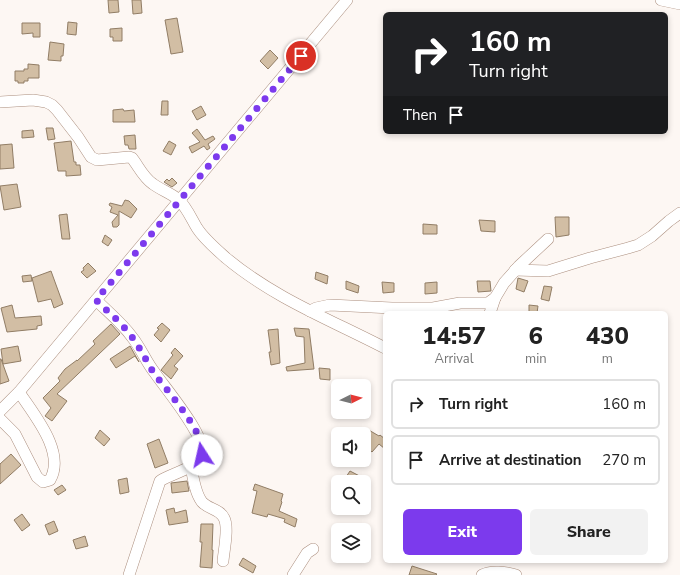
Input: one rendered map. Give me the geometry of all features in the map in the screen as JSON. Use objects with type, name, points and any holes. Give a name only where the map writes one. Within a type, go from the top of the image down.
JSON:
[{"type":"street","points":[[0,412],[19,392],[347,0]]},
{"type":"street","points":[[661,0],[680,4]]},
{"type":"street","points":[[0,102],[40,100],[52,105],[78,137],[91,157],[97,160],[132,158],[145,177],[152,184],[179,200],[185,207],[197,228],[208,241],[226,258],[266,288],[383,347]]},
{"type":"street","points":[[515,270],[548,271],[628,248],[652,236],[680,213]]},
{"type":"street","points":[[491,311],[495,298],[515,270],[548,239]]},
{"type":"street","points":[[310,311],[330,305],[433,308],[464,303],[484,303],[495,298]]},
{"type":"street","points":[[96,300],[132,337],[154,372],[194,428],[202,444],[203,452],[200,459],[190,466],[160,481],[129,575]]},
{"type":"street","points":[[0,419],[15,434],[37,477],[43,482],[50,480],[54,466],[53,448],[19,392]]},
{"type":"street","points":[[190,466],[198,496],[206,506],[221,513],[224,517],[226,524],[223,561]]},
{"type":"street","points":[[293,575],[307,553],[313,549]]},
{"type":"street","points":[[482,575],[492,572],[516,575]]},
{"type":"building","points":[[108,0],[118,0],[119,12],[109,13]]},
{"type":"building","points":[[132,0],[141,0],[142,13],[133,14]]},
{"type":"building","points":[[177,18],[183,52],[171,54],[165,20]]},
{"type":"building","points":[[68,22],[77,23],[76,35],[67,34]]},
{"type":"building","points":[[22,23],[40,23],[40,37],[33,37],[33,33],[22,34]]},
{"type":"building","points":[[122,28],[122,41],[113,41],[113,37],[110,37],[110,29]]},
{"type":"building","points":[[50,42],[64,44],[61,61],[48,60]]},
{"type":"building","points":[[270,50],[278,58],[268,69],[260,61]]},
{"type":"building","points":[[28,64],[39,65],[39,78],[28,78],[28,81],[24,81],[24,83],[18,83],[18,81],[15,81],[15,71],[24,71],[24,69],[28,69]]},
{"type":"building","points":[[162,101],[168,101],[168,115],[161,115]]},
{"type":"building","points":[[201,106],[206,115],[197,120],[192,111]]},
{"type":"building","points":[[123,109],[124,111],[134,110],[135,122],[113,122],[113,110]]},
{"type":"building","points":[[46,128],[53,128],[55,139],[48,140]]},
{"type":"building","points":[[197,129],[205,140],[213,136],[215,139],[208,144],[210,148],[207,150],[204,146],[192,153],[189,147],[200,142],[192,133]]},
{"type":"building","points":[[33,130],[34,137],[22,138],[22,131]]},
{"type":"building","points":[[135,135],[136,149],[129,149],[128,145],[125,145],[124,136]]},
{"type":"building","points":[[71,141],[74,162],[76,162],[76,165],[80,165],[81,175],[66,176],[66,171],[58,171],[54,143]]},
{"type":"building","points":[[169,141],[176,145],[171,155],[163,151]]},
{"type":"building","points":[[12,144],[14,168],[0,169],[0,145]]},
{"type":"building","points":[[172,178],[177,183],[172,187],[164,182],[167,179],[169,181]]},
{"type":"building","points":[[17,184],[21,207],[4,210],[0,186]]},
{"type":"building","points":[[125,200],[129,201],[137,209],[131,218],[119,211],[119,225],[117,227],[113,227],[112,222],[118,215],[110,212],[112,207],[109,205],[110,203],[122,206]]},
{"type":"building","points":[[67,214],[70,239],[62,239],[59,215]]},
{"type":"building","points":[[555,217],[569,217],[569,235],[556,237]]},
{"type":"building","points":[[479,220],[495,221],[495,232],[481,231]]},
{"type":"building","points":[[423,224],[437,225],[437,234],[423,234]]},
{"type":"building","points":[[105,235],[112,240],[108,246],[102,242]]},
{"type":"building","points":[[88,263],[96,271],[87,278],[81,272]]},
{"type":"building","points":[[51,271],[63,304],[54,308],[51,299],[38,302],[32,278]]},
{"type":"building","points":[[316,272],[328,276],[327,284],[315,279]]},
{"type":"building","points":[[31,275],[32,281],[23,282],[22,276]]},
{"type":"building","points":[[518,278],[528,281],[524,292],[516,289]]},
{"type":"building","points":[[346,281],[359,286],[358,293],[346,289]]},
{"type":"building","points":[[477,281],[490,281],[491,291],[478,292]]},
{"type":"building","points":[[382,282],[394,283],[394,292],[383,293]]},
{"type":"building","points":[[437,282],[437,293],[425,294],[425,283]]},
{"type":"building","points":[[544,286],[552,287],[549,301],[541,299]]},
{"type":"building","points":[[12,305],[15,318],[41,316],[42,325],[37,326],[37,329],[7,332],[1,308]]},
{"type":"building","points":[[529,305],[538,306],[537,311],[529,311]]},
{"type":"building","points":[[162,323],[170,330],[161,342],[154,335],[159,329],[157,328]]},
{"type":"building","points":[[111,324],[120,334],[57,394],[67,401],[52,421],[45,416],[51,408],[43,398],[60,381],[58,378],[65,369],[77,361],[95,344],[93,341]]},
{"type":"building","points":[[294,328],[309,329],[314,369],[287,371],[286,367],[305,363],[304,337],[296,336]]},
{"type":"building","points":[[278,329],[280,363],[271,365],[268,330]]},
{"type":"building","points":[[18,346],[21,361],[3,364],[1,349]]},
{"type":"building","points":[[130,346],[139,362],[135,356],[116,368],[110,359]]},
{"type":"building","points":[[175,348],[183,356],[174,366],[178,369],[171,379],[161,370],[173,355],[171,353]]},
{"type":"building","points":[[0,359],[9,381],[0,384]]},
{"type":"building","points":[[319,368],[330,369],[330,380],[320,379]]},
{"type":"building","points":[[100,430],[110,439],[104,446],[95,438]]},
{"type":"building","points":[[371,431],[383,437],[383,447],[379,444],[372,452]]},
{"type":"building","points":[[159,439],[168,463],[155,468],[147,444]]},
{"type":"building","points":[[11,454],[21,465],[0,484],[0,464]]},
{"type":"building","points":[[211,462],[212,469],[205,471],[204,464]]},
{"type":"building","points":[[350,471],[358,475],[347,475]]},
{"type":"building","points":[[127,478],[129,492],[120,494],[118,480]]},
{"type":"building","points":[[187,481],[189,491],[172,493],[171,483]]},
{"type":"building","points":[[255,484],[283,494],[279,511],[297,519],[295,527],[284,522],[285,519],[268,514],[267,517],[252,513],[257,491],[253,490]]},
{"type":"building","points":[[62,485],[66,490],[58,495],[54,490]]},
{"type":"building","points":[[174,508],[175,513],[186,510],[188,522],[169,525],[166,510]]},
{"type":"building","points":[[22,514],[30,525],[22,531],[14,520]]},
{"type":"building","points":[[54,521],[58,531],[49,535],[45,525]]},
{"type":"building","points":[[201,524],[213,524],[212,568],[200,567],[202,542],[200,542]]},
{"type":"building","points":[[85,536],[88,546],[76,549],[73,540]]},
{"type":"building","points":[[243,558],[256,566],[253,573],[239,565]]},
{"type":"building","points":[[412,566],[437,574],[409,575]]},
{"type":"route","points":[[202,455],[202,444],[194,428],[154,372],[140,348],[116,319],[96,300],[301,56]]}]
